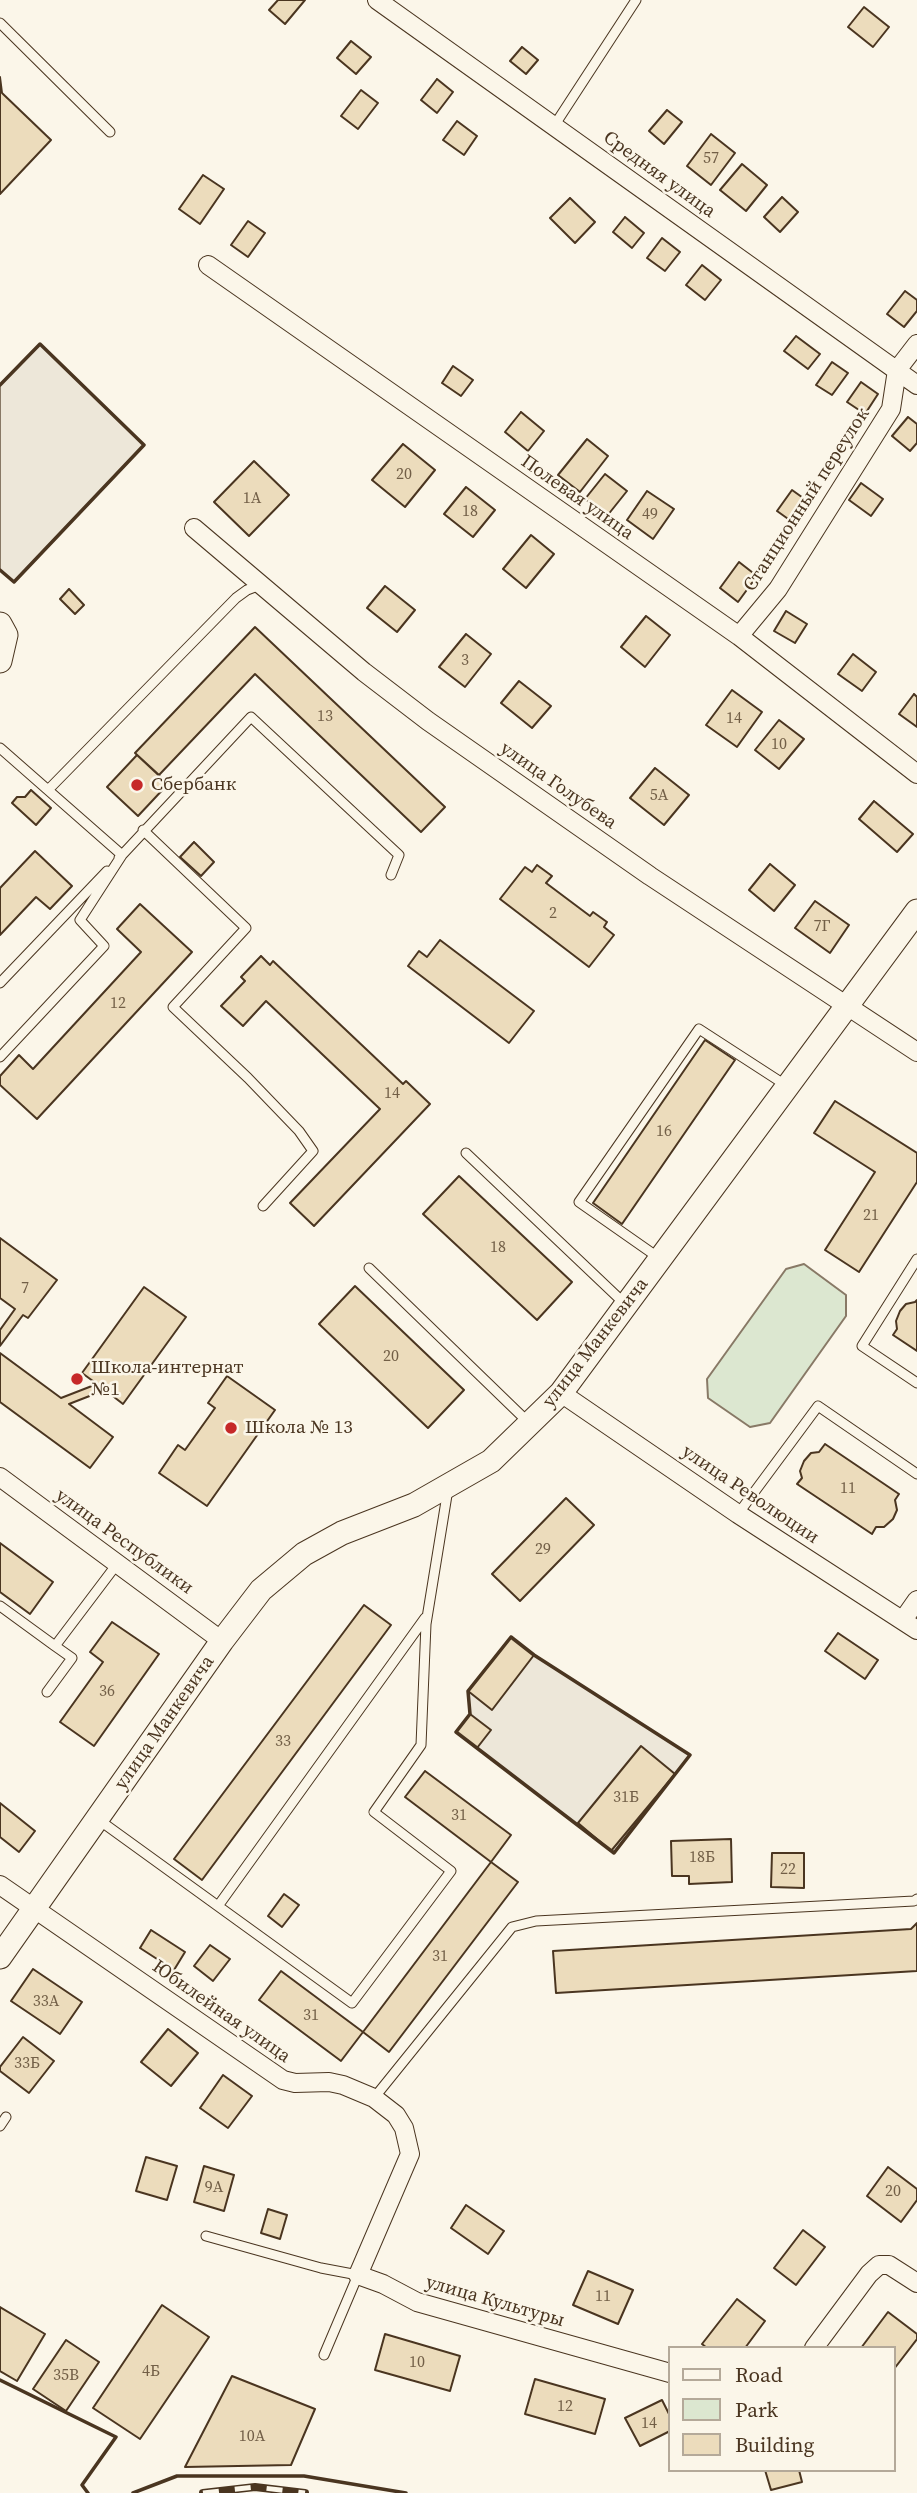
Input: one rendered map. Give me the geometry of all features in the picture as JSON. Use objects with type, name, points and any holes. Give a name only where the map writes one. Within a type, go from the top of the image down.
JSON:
[{"type":"street","name":"Средняя улица","points":[[377,0],[917,385]]},
{"type":"street","name":"Полевая улица","points":[[208,265],[739,636],[917,774]]},
{"type":"street","name":"Станционный переулок","points":[[739,636],[778,589],[891,409],[897,370],[917,344]]},
{"type":"street","name":"улица Голубева","points":[[194,528],[365,672],[428,721],[650,876],[917,1052]]},
{"type":"street","points":[[0,624],[6,635],[0,661]]},
{"type":"street","name":"улица Манкевича","points":[[0,1957],[222,1641],[261,1590],[304,1554],[342,1533],[414,1505],[491,1461],[562,1394],[917,911]]},
{"type":"street","name":"улица Революции","points":[[562,1394],[738,1514],[910,1625]]},
{"type":"street","name":"улица Республики","points":[[0,1477],[222,1641]]},
{"type":"street","points":[[910,1625],[917,1600]]},
{"type":"street","name":"Юбилейная улица","points":[[0,1885],[283,2080],[344,2085],[374,2098],[396,2115],[404,2128],[410,2154],[358,2275]]},
{"type":"street","points":[[815,2346],[878,2264],[889,2265],[917,2283]]},
{"type":"street","name":"улица Культуры","points":[[358,2275],[383,2284],[417,2302],[668,2372]]},
{"type":"lane","points":[[554,126],[636,0]]},
{"type":"lane","points":[[0,23],[110,132]]},
{"type":"lane","points":[[48,790],[236,598],[260,585]]},
{"type":"lane","points":[[0,983],[251,717],[392,848],[398,855],[391,875]]},
{"type":"lane","points":[[0,748],[122,855]]},
{"type":"lane","points":[[143,830],[246,928],[173,1007],[248,1078],[299,1131],[313,1151],[263,1206]]},
{"type":"lane","points":[[0,1057],[104,946],[80,920],[122,855]]},
{"type":"lane","points":[[660,1259],[579,1202],[699,1029],[787,1086]]},
{"type":"lane","points":[[466,1153],[626,1305]]},
{"type":"lane","points":[[917,1259],[862,1346],[917,1383]]},
{"type":"lane","points":[[369,1268],[530,1424]]},
{"type":"lane","points":[[738,1514],[818,1406],[917,1474]]},
{"type":"lane","points":[[97,1819],[352,2003],[451,1871],[374,1811],[421,1745],[428,1614],[448,1486]]},
{"type":"lane","points":[[55,1646],[117,1564]]},
{"type":"lane","points":[[0,1606],[72,1658],[47,1692]]},
{"type":"lane","points":[[218,1906],[428,1614]]},
{"type":"lane","points":[[374,2098],[512,1927],[536,1921],[917,1899]]},
{"type":"lane","points":[[206,2236],[321,2268],[358,2275],[324,2355]]},
{"type":"green space","points":[[804,1264],[846,1295],[846,1316],[770,1423],[750,1427],[708,1398],[707,1379],[786,1269]]},
{"type":"shaded area","points":[[40,344],[144,445],[14,582],[0,570],[0,385]]},
{"type":"shaded area","points":[[511,1637],[534,1655],[690,1755],[614,1853],[456,1732],[470,1714],[468,1691]]},
{"type":"building","points":[[278,0],[305,0],[285,24],[269,10]]},
{"type":"building","points":[[864,7],[889,27],[873,47],[848,27]]},
{"type":"building","points":[[351,41],[371,57],[356,74],[337,58]]},
{"type":"building","points":[[522,47],[538,60],[526,74],[510,61]]},
{"type":"building","points":[[0,77],[2,93],[51,140],[0,194]]},
{"type":"building","points":[[437,79],[453,92],[437,113],[421,100]]},
{"type":"building","points":[[361,90],[378,103],[358,129],[341,116]]},
{"type":"building","points":[[667,110],[682,122],[664,144],[649,131]]},
{"type":"building","points":[[457,121],[477,136],[464,155],[443,140]]},
{"type":"building","points":[[711,134],[735,153],[711,185],[687,166]]},
{"type":"building","points":[[742,164],[767,185],[746,211],[720,190]]},
{"type":"building","points":[[203,175],[224,189],[200,224],[179,209]]},
{"type":"building","points":[[782,197],[798,212],[780,232],[764,217]]},
{"type":"building","points":[[570,198],[595,222],[575,243],[550,218]]},
{"type":"building","points":[[625,217],[644,233],[632,248],[613,232]]},
{"type":"building","points":[[248,221],[265,233],[248,257],[231,245]]},
{"type":"building","points":[[662,238],[680,252],[665,271],[647,258]]},
{"type":"building","points":[[702,265],[721,280],[705,300],[686,285]]},
{"type":"building","points":[[905,291],[917,300],[917,311],[904,327],[887,314]]},
{"type":"building","points":[[796,336],[820,354],[808,369],[784,351]]},
{"type":"building","points":[[832,362],[848,373],[832,395],[816,385]]},
{"type":"building","points":[[453,366],[473,380],[461,396],[442,383]]},
{"type":"building","points":[[861,382],[878,394],[865,414],[847,402]]},
{"type":"building","points":[[521,412],[544,431],[528,451],[505,432]]},
{"type":"building","points":[[908,417],[917,424],[917,443],[910,451],[892,436]]},
{"type":"building","points":[[587,439],[608,456],[580,492],[558,475]]},
{"type":"building","points":[[403,444],[435,470],[405,507],[372,480]]},
{"type":"building","points":[[254,461],[289,495],[249,536],[214,502]]},
{"type":"building","points":[[605,474],[627,491],[607,516],[585,499]]},
{"type":"building","points":[[861,483],[883,499],[871,516],[849,500]]},
{"type":"building","points":[[466,487],[495,510],[473,537],[444,514]]},
{"type":"building","points":[[792,490],[806,500],[791,521],[777,511]]},
{"type":"building","points":[[647,491],[674,509],[653,539],[627,520]]},
{"type":"building","points":[[531,535],[554,554],[526,588],[503,569]]},
{"type":"building","points":[[739,562],[757,576],[738,602],[720,588]]},
{"type":"building","points":[[385,586],[415,610],[397,632],[367,608]]},
{"type":"building","points":[[69,589],[84,605],[75,614],[60,599]]},
{"type":"building","points":[[786,611],[807,624],[795,643],[774,631]]},
{"type":"building","points":[[646,616],[670,635],[645,667],[621,647]]},
{"type":"building","points":[[255,627],[445,807],[421,832],[255,674],[159,775],[135,753]]},
{"type":"building","points":[[466,634],[491,654],[465,687],[439,667]]},
{"type":"building","points":[[853,654],[876,672],[862,691],[838,674]]},
{"type":"building","points":[[519,681],[551,706],[532,728],[501,703]]},
{"type":"building","points":[[732,690],[762,712],[737,747],[706,725]]},
{"type":"building","points":[[914,694],[917,697],[917,727],[899,714]]},
{"type":"building","points":[[779,720],[804,739],[779,769],[755,750]]},
{"type":"building","name":"Сбербанк","points":[[137,755],[168,784],[138,816],[107,787]]},
{"type":"building","points":[[655,768],[689,795],[664,825],[630,798]]},
{"type":"building","points":[[31,790],[51,808],[36,825],[12,803],[17,797],[25,797]]},
{"type":"building","points":[[874,801],[913,834],[897,852],[859,819]]},
{"type":"building","points":[[194,842],[214,862],[201,876],[180,857]]},
{"type":"building","points":[[35,851],[72,886],[50,909],[36,897],[0,935],[0,888]]},
{"type":"building","points":[[770,864],[795,885],[774,911],[749,890]]},
{"type":"building","points":[[537,865],[552,876],[546,883],[590,916],[593,912],[607,922],[604,927],[614,935],[589,967],[500,899],[525,867],[532,872]]},
{"type":"building","points":[[815,901],[849,925],[830,953],[795,928]]},
{"type":"building","points":[[140,904],[192,952],[37,1119],[0,1085],[0,1076],[19,1055],[33,1069],[141,952],[117,929]]},
{"type":"building","points":[[440,940],[534,1011],[509,1043],[408,966],[419,951],[427,957]]},
{"type":"building","points":[[261,956],[270,965],[273,961],[403,1084],[406,1081],[430,1104],[314,1226],[290,1203],[380,1109],[266,1001],[243,1026],[221,1006],[245,981],[241,977]]},
{"type":"building","points":[[705,1040],[735,1060],[622,1224],[593,1203]]},
{"type":"building","points":[[835,1101],[917,1153],[917,1182],[859,1272],[825,1250],[875,1172],[814,1133]]},
{"type":"building","points":[[459,1176],[572,1282],[537,1320],[423,1214]]},
{"type":"building","points":[[0,1238],[57,1280],[28,1318],[23,1315],[0,1346],[0,1330],[15,1309],[0,1298]]},
{"type":"building","points":[[355,1286],[464,1390],[428,1428],[319,1324]]},
{"type":"building","points":[[144,1287],[186,1317],[123,1404],[105,1390],[69,1404],[113,1437],[90,1468],[0,1402],[0,1353],[61,1398],[97,1384],[82,1373]]},
{"type":"building","points":[[917,1300],[917,1351],[893,1335],[897,1329],[896,1321],[900,1311],[906,1304]]},
{"type":"building","name":"Школа № 13","points":[[227,1376],[275,1410],[207,1506],[159,1473],[178,1445],[185,1450],[215,1408],[208,1403]]},
{"type":"building","points":[[825,1444],[899,1494],[895,1500],[897,1510],[893,1519],[884,1527],[876,1527],[872,1534],[797,1484],[802,1478],[800,1471],[804,1461],[811,1453],[819,1452]]},
{"type":"building","points":[[566,1498],[594,1525],[520,1601],[492,1574]]},
{"type":"building","points":[[0,1543],[53,1582],[30,1614],[0,1592]]},
{"type":"building","points":[[364,1605],[391,1625],[202,1880],[174,1859]]},
{"type":"building","points":[[112,1622],[159,1654],[94,1746],[60,1722],[103,1662],[90,1652]]},
{"type":"building","points":[[838,1633],[878,1660],[865,1679],[825,1651]]},
{"type":"building","points":[[511,1637],[534,1655],[492,1710],[468,1691]]},
{"type":"building","points":[[470,1714],[491,1730],[477,1748],[456,1732]]},
{"type":"building","points":[[641,1746],[675,1774],[611,1851],[578,1823]]},
{"type":"building","points":[[425,1771],[511,1835],[491,1862],[405,1797]]},
{"type":"building","points":[[0,1803],[35,1831],[19,1852],[0,1837]]},
{"type":"building","points":[[731,1839],[732,1882],[689,1884],[689,1876],[672,1876],[671,1841]]},
{"type":"building","points":[[772,1853],[804,1853],[804,1888],[771,1887]]},
{"type":"building","points":[[491,1862],[518,1882],[389,2052],[363,2032]]},
{"type":"building","points":[[284,1894],[299,1905],[282,1927],[268,1916]]},
{"type":"building","points":[[917,1923],[917,1971],[556,1993],[553,1951],[911,1929]]},
{"type":"building","points":[[151,1930],[185,1952],[174,1970],[140,1948]]},
{"type":"building","points":[[210,1945],[230,1959],[213,1981],[194,1966]]},
{"type":"building","points":[[33,1969],[82,2002],[60,2034],[11,2001]]},
{"type":"building","points":[[281,1971],[363,2032],[341,2061],[259,2000]]},
{"type":"building","points":[[168,2029],[198,2053],[171,2086],[141,2062]]},
{"type":"building","points":[[23,2037],[54,2061],[29,2093],[0,2071],[0,2067]]},
{"type":"building","points":[[223,2075],[252,2096],[228,2128],[200,2108]]},
{"type":"building","points":[[146,2157],[177,2166],[167,2200],[136,2191]]},
{"type":"building","points":[[204,2166],[234,2175],[224,2211],[194,2202]]},
{"type":"building","points":[[888,2167],[917,2189],[917,2200],[901,2222],[867,2196]]},
{"type":"building","points":[[466,2205],[504,2231],[488,2254],[451,2228]]},
{"type":"building","points":[[268,2209],[287,2215],[280,2239],[261,2233]]},
{"type":"building","points":[[803,2230],[825,2247],[796,2285],[774,2268]]},
{"type":"building","points":[[588,2271],[633,2290],[618,2324],[573,2305]]},
{"type":"building","points":[[737,2299],[765,2321],[746,2346],[702,2344]]},
{"type":"building","points":[[162,2305],[209,2337],[140,2439],[93,2408]]},
{"type":"building","points":[[0,2307],[45,2334],[17,2381],[0,2371]]},
{"type":"building","points":[[888,2312],[917,2334],[917,2339],[896,2366],[896,2346],[862,2346]]},
{"type":"building","points":[[385,2334],[460,2356],[450,2391],[375,2370]]},
{"type":"building","points":[[66,2340],[99,2362],[66,2411],[33,2389]]},
{"type":"building","points":[[232,2376],[315,2409],[291,2465],[185,2467]]},
{"type":"building","points":[[535,2379],[605,2399],[595,2434],[525,2414]]},
{"type":"building","points":[[662,2400],[668,2412],[668,2432],[640,2446],[625,2418]]},
{"type":"building","points":[[766,2472],[800,2472],[802,2482],[771,2490]]},
{"type":"railway","points":[[203,2493],[255,2487],[305,2493]]},
{"type":"wall","points":[[0,385],[40,344],[144,445],[14,582],[0,570]]},
{"type":"wall","points":[[511,1637],[534,1655],[690,1755],[614,1853],[456,1732],[470,1714],[468,1691],[511,1637]]},
{"type":"wall","points":[[0,2380],[116,2437],[82,2485],[88,2493]]},
{"type":"wall","points":[[133,2493],[177,2476],[304,2476],[406,2493]]},
{"type":"place","name":"Сбербанк","points":[[137,785]]},
{"type":"place","name":"Школа-интернат №1","points":[[77,1379]]},
{"type":"place","name":"Школа № 13","points":[[231,1428]]}]
